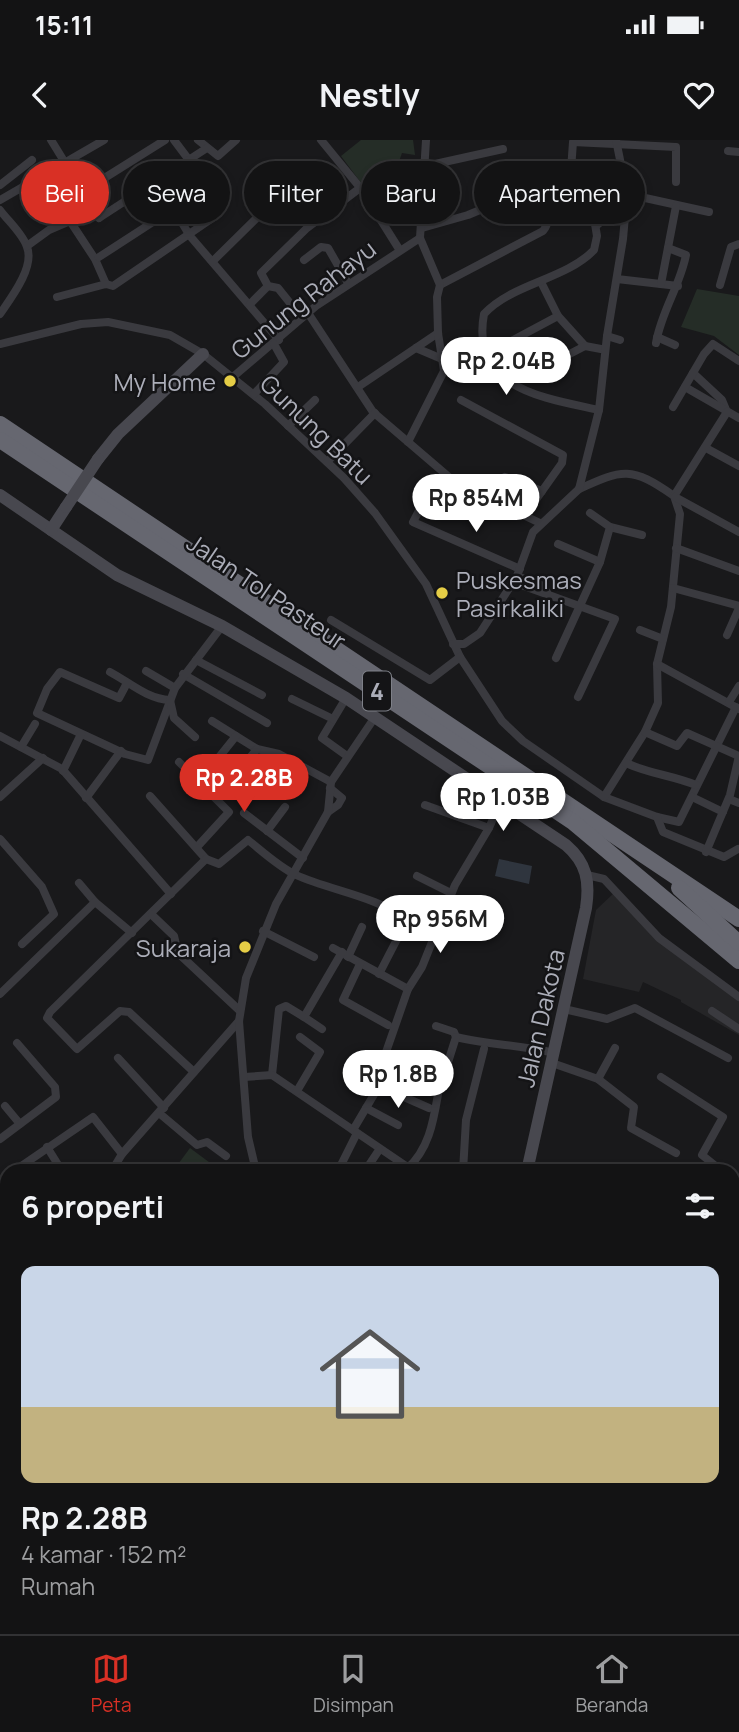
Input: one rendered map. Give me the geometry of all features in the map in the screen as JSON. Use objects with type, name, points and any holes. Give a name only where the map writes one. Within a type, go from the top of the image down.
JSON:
[{"type":"highway","name":"Jalan Tol Pasteur","points":[[0,424],[739,919]]},
{"type":"highway","name":"Jalan Tol Pasteur","points":[[0,440],[573,822],[739,961]]},
{"type":"highway","points":[[639,851],[739,943]]},
{"type":"main road","points":[[51,530],[118,434],[203,354]]},
{"type":"main road","points":[[0,495],[117,575],[222,626],[346,698],[574,852],[587,875]]},
{"type":"main road","name":"Jalan Dakota","points":[[529,1164],[586,908],[587,875]]},
{"type":"street","points":[[51,140],[62,161]]},
{"type":"street","points":[[67,161],[104,140]]},
{"type":"street","points":[[109,175],[165,140]]},
{"type":"street","points":[[174,140],[185,161]]},
{"type":"street","points":[[198,140],[218,156],[236,140]]},
{"type":"street","points":[[336,140],[324,143],[360,188],[399,249]]},
{"type":"street","points":[[426,140],[426,161]]},
{"type":"street","points":[[571,161],[571,146],[579,141],[659,142],[676,147],[676,183]]},
{"type":"street","points":[[616,141],[620,161]]},
{"type":"street","points":[[188,161],[208,148]]},
{"type":"street","points":[[449,161],[503,149]]},
{"type":"street","points":[[728,151],[739,152]]},
{"type":"street","points":[[0,185],[32,160]]},
{"type":"street","points":[[0,200],[21,188]]},
{"type":"street","points":[[268,286],[261,273],[307,228],[360,188]]},
{"type":"street","points":[[422,228],[468,215],[531,190],[547,213],[545,230],[440,285]]},
{"type":"street","points":[[645,198],[709,212]]},
{"type":"street","points":[[661,284],[676,206]]},
{"type":"street","points":[[0,210],[27,246],[23,276],[0,314]]},
{"type":"street","points":[[27,246],[49,230],[70,221],[90,250],[106,284]]},
{"type":"street","points":[[99,257],[150,224]]},
{"type":"street","points":[[182,224],[250,304],[276,342],[284,362],[254,394]]},
{"type":"street","points":[[57,297],[106,284],[113,286],[204,224]]},
{"type":"street","points":[[213,261],[251,224]]},
{"type":"street","points":[[408,442],[444,371],[438,334],[437,297],[440,285],[420,238],[422,224]]},
{"type":"street","points":[[598,224],[592,253],[497,303],[484,314],[486,354],[492,366],[508,382],[527,391],[599,410]]},
{"type":"street","points":[[579,489],[599,410],[623,224]]},
{"type":"street","name":"Gunung Rahayu","points":[[234,376],[305,315],[348,283],[420,238]]},
{"type":"street","points":[[720,285],[730,250],[739,244]]},
{"type":"street","points":[[304,260],[321,247],[328,248],[348,283]]},
{"type":"street","points":[[668,248],[686,254],[678,286],[658,325],[656,340],[675,345]]},
{"type":"street","points":[[617,279],[678,286]]},
{"type":"street","points":[[541,282],[558,316],[581,348]]},
{"type":"street","points":[[250,304],[268,286]]},
{"type":"street","points":[[268,286],[278,288],[305,315],[375,413],[408,442],[456,483],[540,523]]},
{"type":"street","points":[[486,354],[558,316]]},
{"type":"street","name":"Gunung Batu","points":[[0,344],[65,327],[108,322],[170,335],[234,376],[370,506],[414,564],[436,601],[460,657],[502,721],[523,741],[604,797],[657,817]]},
{"type":"street","points":[[358,387],[438,334]]},
{"type":"street","points":[[607,335],[620,341]]},
{"type":"street","points":[[673,407],[713,344],[739,361]]},
{"type":"street","points":[[416,348],[442,359]]},
{"type":"street","points":[[508,382],[529,375],[581,348],[601,349]]},
{"type":"street","points":[[693,373],[718,395],[727,411]]},
{"type":"street","points":[[527,391],[529,375]]},
{"type":"street","points":[[684,387],[739,418]]},
{"type":"street","points":[[288,426],[315,400]]},
{"type":"street","points":[[461,400],[563,455],[562,463],[525,515]]},
{"type":"street","points":[[604,797],[645,732],[658,703],[657,664],[673,588],[680,514],[675,496],[727,411]]},
{"type":"street","points":[[327,462],[375,413]]},
{"type":"street","points":[[706,448],[739,466]]},
{"type":"street","points":[[453,644],[464,644],[475,637],[517,576],[533,532],[540,523],[579,489],[617,472],[642,478],[739,532]]},
{"type":"street","points":[[505,477],[542,491]]},
{"type":"street","points":[[424,501],[413,522],[517,576],[541,585],[547,592],[615,620],[578,697]]},
{"type":"street","points":[[590,513],[610,527],[642,535]]},
{"type":"street","points":[[556,658],[600,562],[610,527]]},
{"type":"street","points":[[558,544],[600,562]]},
{"type":"street","points":[[676,548],[739,571]]},
{"type":"street","points":[[673,588],[739,607],[738,619],[727,635]]},
{"type":"street","points":[[331,620],[430,680],[460,657]]},
{"type":"street","points":[[127,683],[119,698],[61,672],[57,674],[37,713],[121,751],[148,760],[175,688],[222,626]]},
{"type":"street","points":[[640,630],[663,639]]},
{"type":"street","points":[[196,660],[262,695]]},
{"type":"street","points":[[657,664],[734,706]]},
{"type":"street","points":[[110,671],[127,683],[161,699],[170,700]]},
{"type":"street","points":[[146,671],[175,688]]},
{"type":"street","points":[[183,674],[267,723]]},
{"type":"street","points":[[657,817],[679,822],[734,706],[739,686]]},
{"type":"street","points":[[346,698],[322,741],[346,755]]},
{"type":"street","points":[[292,699],[333,719]]},
{"type":"street","points":[[170,700],[174,718],[195,737]]},
{"type":"street","points":[[254,1164],[248,1137],[239,1021],[246,978],[263,931],[328,812],[330,785],[346,755],[375,717]]},
{"type":"street","points":[[212,721],[257,749],[279,754],[330,785]]},
{"type":"street","points":[[21,747],[35,724]]},
{"type":"street","points":[[645,732],[677,746],[688,734],[739,756],[729,799],[706,852]]},
{"type":"street","points":[[63,771],[81,734]]},
{"type":"street","points":[[0,736],[63,771],[171,894]]},
{"type":"street","points":[[203,777],[236,736]]},
{"type":"street","points":[[220,794],[257,749]]},
{"type":"street","points":[[86,798],[121,751]]},
{"type":"street","points":[[0,797],[43,758]]},
{"type":"street","points":[[179,762],[229,812],[197,847]]},
{"type":"street","points":[[626,762],[654,775],[666,773],[696,785]]},
{"type":"street","points":[[150,796],[206,859],[219,864],[246,840],[293,874],[376,903],[434,934]]},
{"type":"street","points":[[692,797],[723,812]]},
{"type":"street","points":[[341,1164],[379,1086],[385,1058],[408,989],[422,967],[451,893],[489,828],[496,812],[497,799]]},
{"type":"street","points":[[729,799],[739,803]]},
{"type":"street","points":[[425,805],[489,828]]},
{"type":"street","points":[[267,831],[285,807]]},
{"type":"street","points":[[244,813],[303,858]]},
{"type":"street","points":[[657,817],[663,832],[706,852],[724,857],[738,849]]},
{"type":"street","points":[[0,839],[42,887],[54,914],[68,928]]},
{"type":"street","points":[[194,1072],[129,1012],[120,1011],[77,1049],[47,1018],[50,1012],[152,915],[206,859]]},
{"type":"street","points":[[587,875],[604,879],[659,938],[739,997]]},
{"type":"street","points":[[417,876],[451,893]]},
{"type":"street","points":[[79,883],[95,902],[132,933]]},
{"type":"street","points":[[0,994],[95,902]]},
{"type":"street","points":[[380,974],[415,903]]},
{"type":"street","points":[[22,944],[54,914]]},
{"type":"street","points":[[152,915],[174,936],[178,953],[239,1010]]},
{"type":"street","points":[[304,1017],[341,952],[362,927]]},
{"type":"street","points":[[263,931],[314,957]]},
{"type":"street","points":[[341,952],[408,989]]},
{"type":"street","points":[[360,964],[343,1000],[388,1026]]},
{"type":"street","points":[[272,1075],[279,1009],[286,1006],[322,1029]]},
{"type":"street","points":[[564,1009],[607,1019],[635,1008],[728,1058]]},
{"type":"street","points":[[712,1011],[739,1029]]},
{"type":"street","points":[[116,1164],[239,1021]]},
{"type":"street","points":[[411,1164],[431,1134],[437,1082],[456,1037],[454,1032],[436,1026]]},
{"type":"street","points":[[297,1091],[320,1052],[300,1037]]},
{"type":"street","points":[[456,1037],[553,1058],[598,1079],[634,1107],[631,1128],[676,1153]]},
{"type":"street","points":[[0,1139],[55,1099],[57,1094],[55,1087],[16,1043]]},
{"type":"street","points":[[598,1079],[615,1048]]},
{"type":"street","points":[[463,1164],[466,1120],[484,1049]]},
{"type":"street","points":[[118,1058],[162,1110],[197,1145],[206,1142],[226,1156]]},
{"type":"street","points":[[385,1058],[437,1082]]},
{"type":"street","points":[[244,1077],[272,1075],[399,1164]]},
{"type":"street","points":[[661,1077],[723,1117],[702,1155],[713,1164]]},
{"type":"street","points":[[379,1086],[429,1108]]},
{"type":"street","points":[[5,1106],[20,1124]]},
{"type":"street","points":[[366,1108],[398,1125]]},
{"type":"street","points":[[24,1164],[93,1117],[122,1154]]},
{"type":"street","points":[[47,1147],[58,1164]]},
{"type":"street","points":[[370,1164],[379,1150]]},
{"type":"shaded area","points":[[361,140],[413,140],[415,155],[402,153],[399,161],[361,161],[361,183],[341,156]]},
{"type":"shaded area","points":[[697,289],[739,296],[739,355],[714,336],[681,327]]},
{"type":"shaded area","points":[[499,859],[532,866],[529,884],[495,876]]},
{"type":"shaded area","points":[[614,893],[652,936],[739,1001],[739,1035],[681,1000],[643,982],[639,992],[583,979],[596,910]]},
{"type":"shaded area","points":[[190,1148],[212,1164],[178,1164]]},
{"type":"place","name":"My Home","points":[[230,381]]},
{"type":"place","name":"Puskesmas Pasirkaliki","points":[[442,593]]},
{"type":"place","name":"Sukaraja","points":[[245,947]]}]
